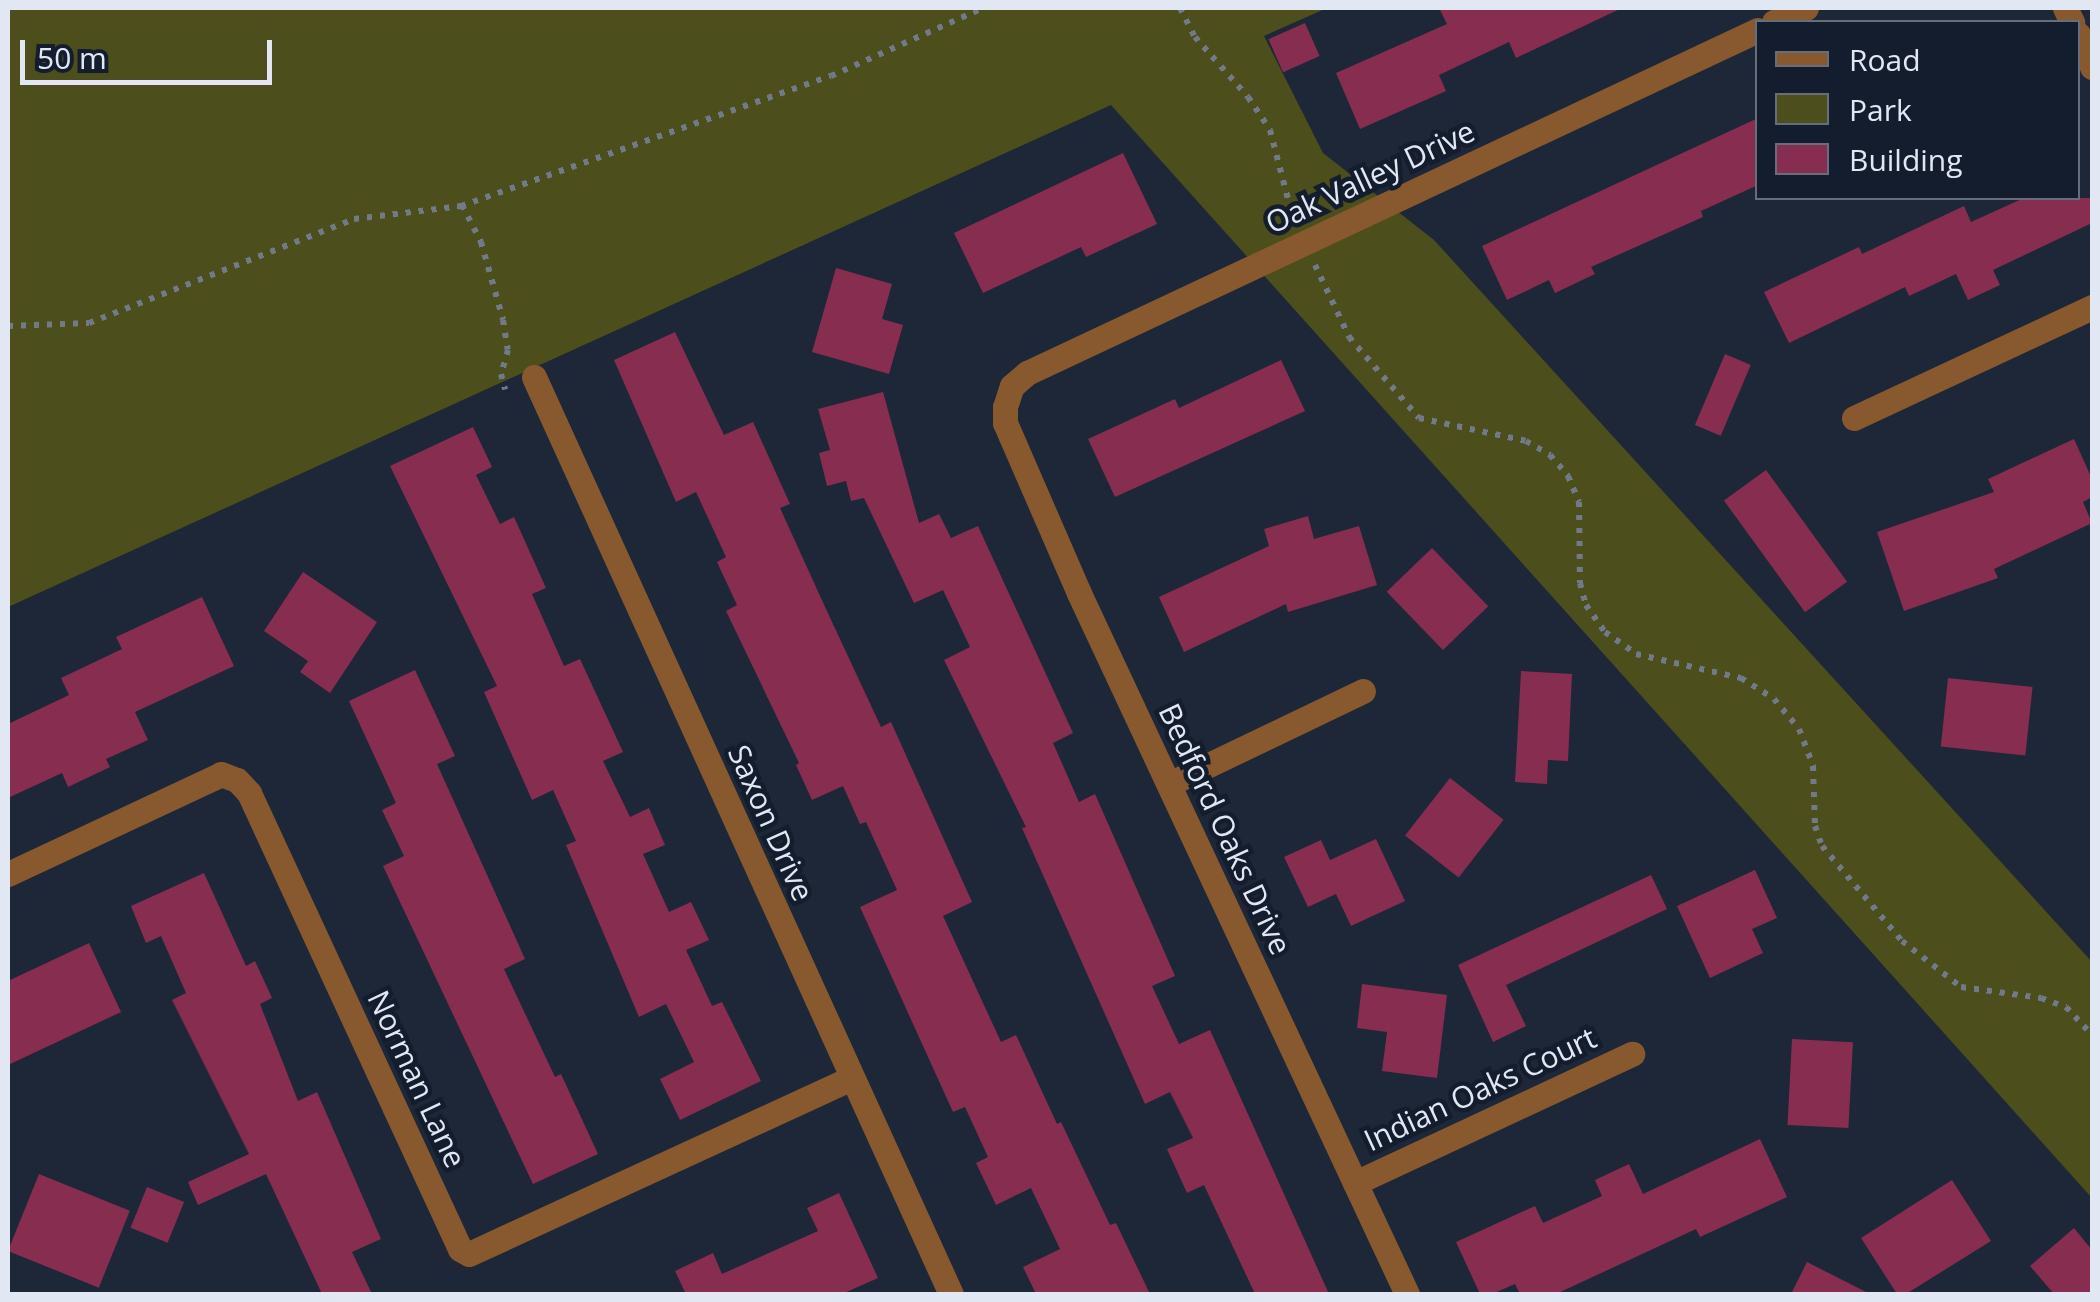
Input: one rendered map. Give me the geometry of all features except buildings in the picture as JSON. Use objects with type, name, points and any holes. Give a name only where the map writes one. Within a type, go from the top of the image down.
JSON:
[{"type":"street","points":[[1779,20],[1806,8]]},
{"type":"street","name":"Oak Valley Drive","points":[[1012,386],[1027,373],[1755,31]]},
{"type":"street","points":[[2080,39],[2092,67]]},
{"type":"street","points":[[1854,418],[2092,307]]},
{"type":"street","name":"Saxon Drive","points":[[534,378],[951,1294]]},
{"type":"street","name":"Bedford Oaks Drive","points":[[1012,386],[1005,407],[1006,423],[1407,1294]]},
{"type":"street","points":[[1169,784],[1363,691]]},
{"type":"street","name":"Norman Lane","points":[[8,874],[221,774],[238,780],[249,793],[460,1249],[469,1254],[850,1079]]},
{"type":"street","name":"Indian Oaks Court","points":[[1356,1183],[1632,1054]]},
{"type":"path","points":[[8,326],[89,323],[354,218],[462,205],[831,76],[983,8]]},
{"type":"path","points":[[1180,8],[1195,37],[1248,97],[1270,130],[1289,210],[1349,336],[1420,418],[1526,442],[1550,456],[1568,476],[1579,502],[1580,583],[1586,605],[1605,632],[1636,654],[1741,678],[1774,699],[1799,729],[1813,766],[1816,826],[1822,846],[1902,942],[1961,987],[2041,998],[2066,1007],[2092,1034]]},
{"type":"path","points":[[462,205],[481,242],[504,320],[508,350],[501,374],[505,390],[534,378]]},
{"type":"green space","points":[[8,8],[1327,8],[1264,36],[1323,153],[1434,240],[2092,962],[2092,1198],[1111,105],[8,607]]}]
